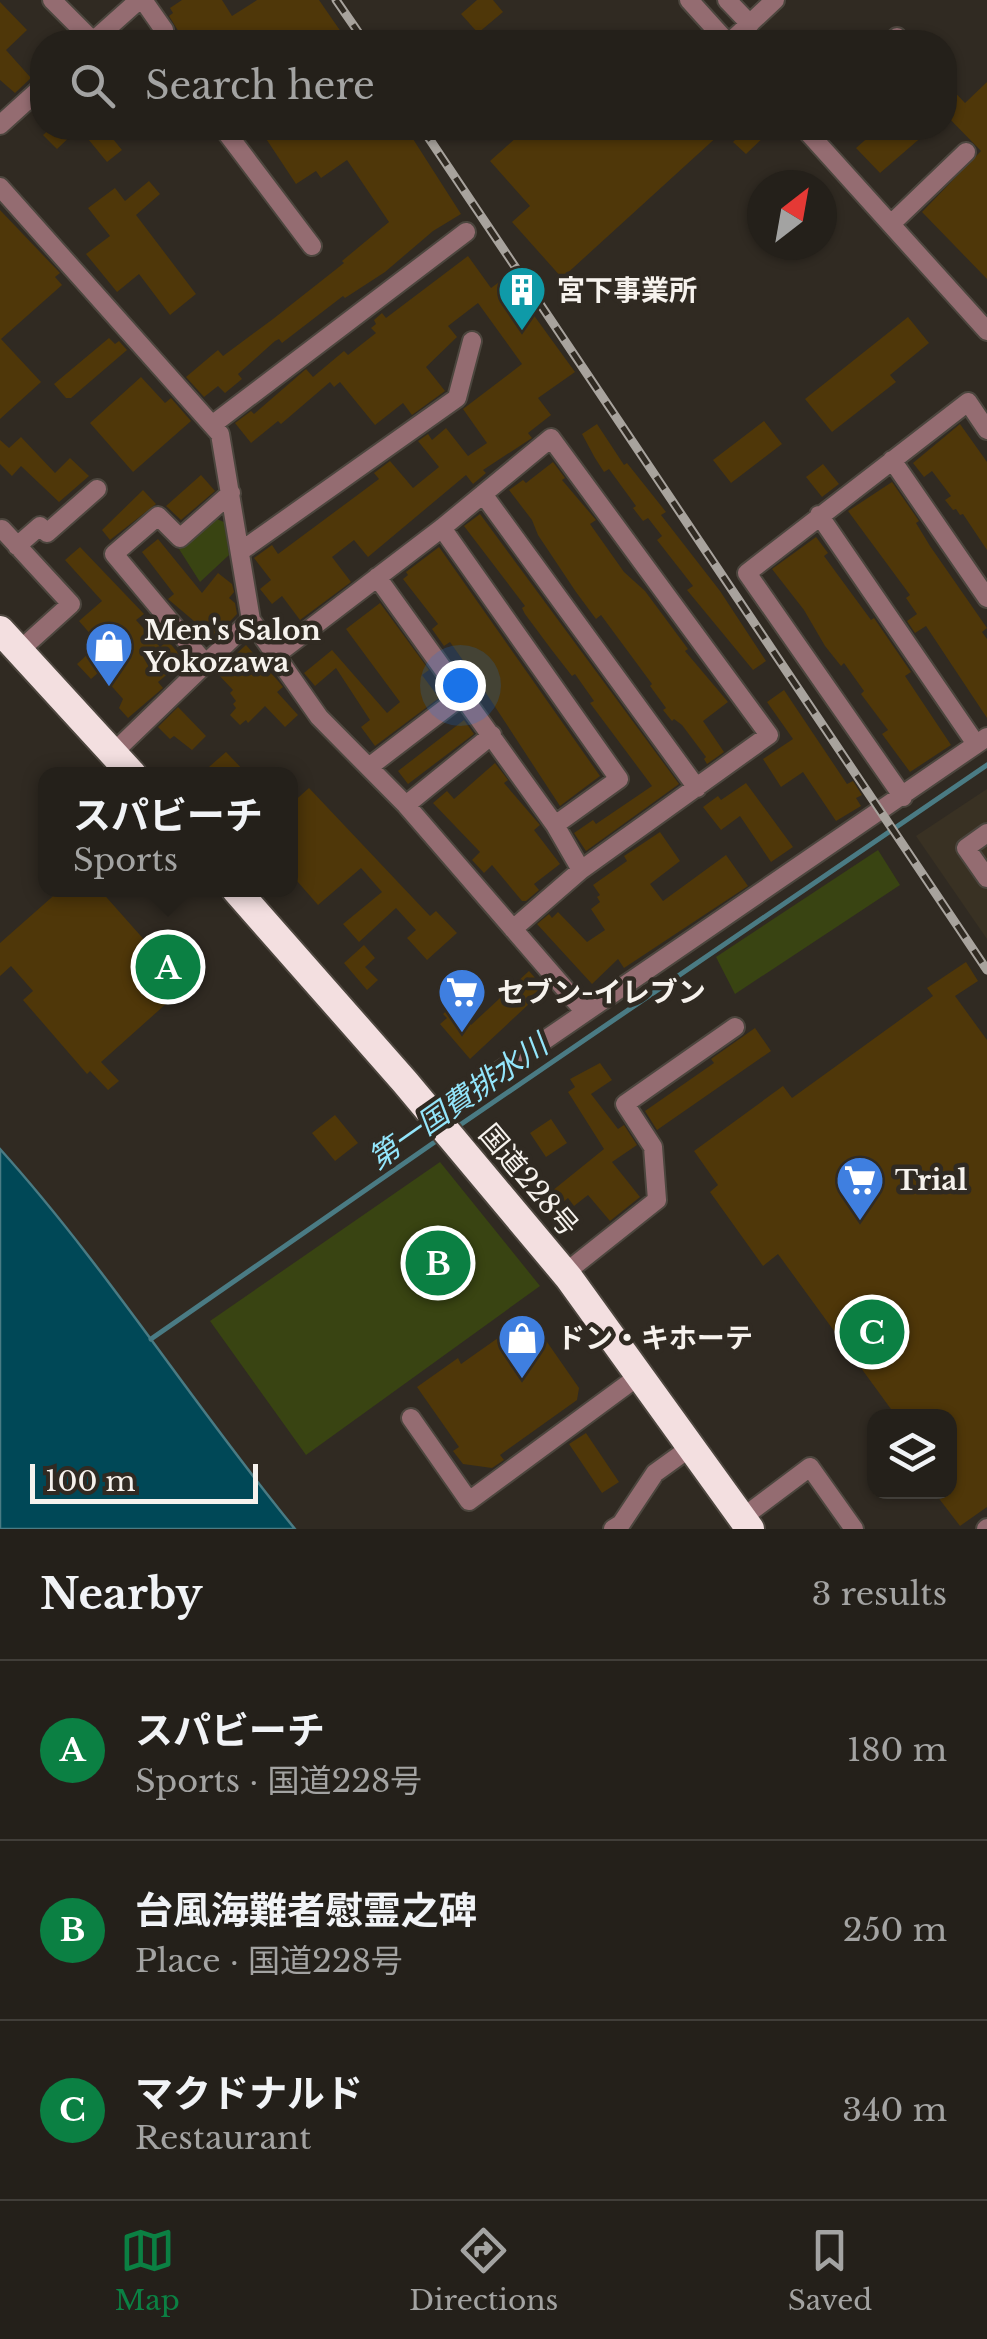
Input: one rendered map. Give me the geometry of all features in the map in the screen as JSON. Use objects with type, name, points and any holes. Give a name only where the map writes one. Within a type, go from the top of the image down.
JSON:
[{"type":"highway","points":[[10,640],[126,767]]},
{"type":"highway","name":"国道228号","points":[[242,897],[565,1272],[746,1524]]},
{"type":"street","points":[[52,0],[81,30]]},
{"type":"street","points":[[107,30],[141,0],[164,30]]},
{"type":"street","points":[[689,0],[718,30]]},
{"type":"street","points":[[727,0],[750,24]]},
{"type":"street","points":[[743,30],[776,0]]},
{"type":"street","points":[[0,124],[30,98]]},
{"type":"street","points":[[232,140],[312,246]]},
{"type":"street","points":[[816,140],[987,331]]},
{"type":"street","points":[[891,224],[966,152]]},
{"type":"street","points":[[0,187],[220,434],[251,620],[319,716],[406,805],[584,1011]]},
{"type":"street","points":[[212,424],[466,232]]},
{"type":"street","points":[[241,551],[457,398],[472,341]]},
{"type":"street","points":[[902,796],[747,573],[968,402],[987,430]]},
{"type":"street","points":[[277,654],[442,528],[551,438],[770,736],[581,870],[513,929]]},
{"type":"street","points":[[892,460],[987,598]]},
{"type":"street","points":[[17,546],[40,526],[47,534],[96,489]]},
{"type":"street","points":[[205,663],[114,554],[158,516],[180,538],[231,493]]},
{"type":"street","points":[[483,494],[697,788]]},
{"type":"street","points":[[437,1120],[584,1011],[982,740],[819,515]]},
{"type":"street","points":[[442,528],[620,779],[555,825]]},
{"type":"street","points":[[0,531],[70,604],[10,640]]},
{"type":"street","points":[[378,577],[555,825],[581,870]]},
{"type":"street","points":[[113,753],[251,620]]},
{"type":"street","points":[[368,766],[463,695]]},
{"type":"street","points":[[406,805],[492,735]]},
{"type":"street","points":[[987,834],[966,848],[987,878]]},
{"type":"street","points":[[565,1272],[656,1200],[654,1146],[624,1104],[734,1027]]},
{"type":"street","points":[[411,1418],[469,1501],[640,1376]]},
{"type":"street","points":[[613,1529],[621,1524],[655,1473],[691,1448]]},
{"type":"street","points":[[746,1524],[810,1467],[854,1529]]},
{"type":"shaded area","points":[[987,789],[987,939],[916,836]]},
{"type":"green space","points":[[212,517],[224,522],[229,555],[200,582],[179,549]]},
{"type":"green space","points":[[878,850],[900,885],[735,994],[716,957]]},
{"type":"green space","points":[[440,1162],[540,1286],[306,1455],[210,1321]]},
{"type":"water","points":[[0,1149],[77,1241],[295,1529],[0,1529]]},
{"type":"building","points":[[182,0],[222,0],[232,16],[257,0],[319,0],[340,30],[178,30],[169,16],[173,13],[170,8]]},
{"type":"building","points":[[477,0],[493,0],[503,12],[482,30],[475,30],[461,14]]},
{"type":"building","points":[[0,2],[27,30],[6,50],[30,79],[15,93],[0,80]]},
{"type":"building","points":[[987,82],[987,279],[922,212],[981,151],[957,126],[957,95],[965,103]]},
{"type":"building","points":[[48,140],[66,140],[57,149]]},
{"type":"building","points":[[89,140],[114,140],[122,150],[107,162]]},
{"type":"building","points":[[267,140],[414,140],[461,214],[282,343],[279,339],[275,341],[238,374],[242,379],[225,393],[218,386],[204,397],[186,377],[218,350],[223,356],[273,319],[389,222],[347,160],[321,178],[316,171],[296,184]]},
{"type":"building","points":[[514,140],[713,140],[562,278],[512,222],[530,206],[490,161]]},
{"type":"building","points":[[735,140],[761,140],[746,154]]},
{"type":"building","points":[[865,140],[918,140],[880,173],[856,148]]},
{"type":"building","points":[[149,181],[160,194],[136,215],[196,294],[170,315],[139,274],[117,292],[86,254],[110,236],[88,208],[115,188],[125,201]]},
{"type":"building","points":[[0,210],[60,273],[55,277],[62,285],[1,339],[41,382],[0,419]]},
{"type":"building","points":[[468,256],[491,288],[506,277],[575,372],[538,398],[551,415],[528,433],[532,438],[483,470],[486,473],[473,484],[466,475],[368,557],[354,540],[332,557],[351,582],[300,620],[282,596],[272,604],[260,589],[271,580],[254,558],[272,545],[278,554],[379,479],[374,473],[390,461],[413,488],[439,467],[418,441],[428,434],[432,440],[446,428],[468,456],[487,443],[463,409],[522,364],[478,303],[448,326],[457,337],[426,367],[445,391],[412,415],[403,403],[375,425],[340,382],[334,387],[330,382],[281,424],[278,421],[251,443],[235,423],[251,411],[254,414],[306,369],[313,377],[344,351],[348,355],[376,333],[371,328],[382,313],[386,318]]},
{"type":"building","points":[[908,317],[929,343],[890,375],[896,382],[832,432],[805,399]]},
{"type":"building","points":[[109,338],[115,344],[119,341],[127,350],[71,398],[66,398],[54,384]]},
{"type":"building","points":[[141,377],[165,403],[171,398],[191,421],[133,472],[90,423]]},
{"type":"building","points":[[764,421],[782,444],[731,483],[713,460]]},
{"type":"building","points":[[597,424],[624,465],[627,463],[666,512],[661,515],[720,591],[766,661],[753,670],[687,590],[693,586],[657,540],[662,536],[648,518],[643,521],[609,469],[604,472],[595,458],[582,434]]},
{"type":"building","points":[[960,424],[987,462],[987,550],[963,514],[945,500],[951,496],[932,471],[924,477],[913,463]]},
{"type":"building","points":[[21,437],[55,473],[70,458],[89,476],[59,502],[21,466],[12,476],[0,464],[0,440],[9,448]]},
{"type":"building","points":[[553,462],[565,478],[562,480],[596,520],[590,524],[624,572],[645,591],[688,649],[685,651],[728,702],[703,721],[724,752],[707,764],[682,725],[672,721],[663,710],[666,708],[652,684],[601,615],[596,619],[576,592],[509,490],[523,480],[526,483]]},
{"type":"building","points":[[823,464],[839,484],[822,497],[806,477]]},
{"type":"building","points":[[201,475],[215,491],[181,520],[166,506]]},
{"type":"building","points":[[892,482],[919,521],[916,523],[930,546],[987,628],[982,632],[987,639],[987,718],[926,626],[915,633],[907,621],[917,614],[906,598],[910,595],[848,511]]},
{"type":"building","points":[[143,490],[156,504],[110,540],[102,530]]},
{"type":"building","points":[[480,514],[679,784],[586,851],[574,833],[593,820],[596,824],[652,786],[590,703],[594,701],[575,674],[572,676],[551,649],[525,614],[525,606],[464,526]]},
{"type":"building","points":[[816,537],[828,553],[824,556],[911,672],[905,676],[951,745],[910,772],[882,734],[888,730],[861,694],[864,691],[844,663],[841,666],[825,646],[804,610],[772,569]]},
{"type":"building","points":[[158,539],[202,593],[218,573],[232,584],[234,592],[229,598],[235,603],[237,614],[214,638],[168,599],[174,594],[142,552]]},
{"type":"building","points":[[80,547],[144,614],[136,620],[160,647],[168,641],[184,660],[158,682],[163,688],[128,718],[119,708],[123,699],[99,672],[91,679],[77,664],[99,644],[79,621],[102,601],[65,560]]},
{"type":"building","points":[[439,547],[600,776],[560,806],[450,642],[444,646],[432,629],[438,624],[403,579],[408,575],[406,572]]},
{"type":"building","points":[[380,603],[429,670],[422,675],[439,698],[375,746],[361,727],[370,720],[336,668],[315,686],[304,673],[332,650],[387,713],[400,702],[346,629]]},
{"type":"building","points":[[246,645],[283,687],[277,692],[298,715],[285,727],[265,706],[248,723],[246,720],[240,725],[230,715],[236,708],[230,693],[233,690],[216,672]]},
{"type":"building","points":[[784,690],[847,784],[853,781],[862,795],[856,798],[861,806],[836,821],[803,772],[781,787],[763,759],[793,739],[767,702]]},
{"type":"building","points":[[178,707],[206,736],[192,750],[174,736],[170,739],[158,727]]},
{"type":"building","points":[[464,720],[474,734],[408,784],[398,771]]},
{"type":"building","points":[[226,752],[240,767],[209,767]]},
{"type":"building","points":[[495,763],[508,780],[504,783],[540,825],[534,830],[560,864],[534,884],[539,890],[526,901],[492,865],[484,873],[472,860],[480,852],[433,803],[447,791],[454,799]]},
{"type":"building","points":[[746,783],[793,847],[771,862],[740,816],[721,830],[703,807]]},
{"type":"building","points":[[309,788],[430,916],[436,911],[457,933],[427,960],[407,938],[416,930],[396,908],[359,942],[343,924],[382,892],[361,868],[318,905],[298,882],[298,798]]},
{"type":"building","points":[[660,832],[680,861],[650,884],[663,901],[726,855],[748,886],[624,968],[618,959],[592,984],[537,924],[558,912],[587,942],[605,930],[591,909],[600,902],[593,885],[627,861],[624,856]]},
{"type":"building","points":[[52,897],[106,897],[155,952],[180,931],[196,948],[172,969],[186,986],[101,1062],[119,1081],[108,1090],[90,1071],[87,1074],[23,1000],[33,991],[11,966],[0,976],[0,943]]},
{"type":"building","points":[[364,945],[375,958],[365,967],[378,980],[367,990],[344,963]]},
{"type":"building","name":"Trial","points":[[966,962],[978,981],[955,996],[987,1040],[987,1507],[960,1526],[939,1499],[957,1499],[957,1409],[891,1409],[778,1254],[763,1266],[710,1192],[718,1185],[694,1151],[783,1086],[792,1098],[933,996],[927,988]]},
{"type":"building","points":[[529,971],[545,989],[470,1059],[440,1024],[447,1018],[443,1014],[453,1005],[471,1025]]},
{"type":"building","points":[[755,1028],[771,1051],[657,1130],[645,1111],[714,1063],[711,1059]]},
{"type":"building","points":[[600,1063],[612,1080],[591,1094],[618,1129],[624,1125],[637,1145],[612,1162],[640,1197],[610,1221],[588,1195],[574,1206],[568,1198],[562,1203],[552,1191],[604,1149],[568,1092],[575,1087],[570,1079]]},
{"type":"building","points":[[335,1115],[358,1143],[335,1161],[312,1133]]},
{"type":"building","points":[[551,1119],[567,1143],[546,1157],[530,1133]]},
{"type":"building","points":[[529,1316],[579,1388],[577,1400],[500,1455],[504,1460],[492,1468],[463,1464],[453,1451],[459,1447],[417,1387],[458,1358],[461,1364]]},
{"type":"building","points":[[586,1433],[619,1482],[602,1493],[569,1444]]},
{"type":"waterway","name":"第一国費排水川","points":[[457,1127],[987,765]]},
{"type":"waterway","name":"第一国費排水川","points":[[151,1339],[439,1139]]},
{"type":"railway","points":[[336,0],[357,30]]},
{"type":"railway","points":[[430,140],[987,970]]},
{"type":"place","name":"宮下事業所","points":[[522,332]]},
{"type":"place","name":"Men's Salon Yokozawa","points":[[109,688]]},
{"type":"place","name":"スパビーチ","points":[[168,967]]},
{"type":"place","name":"セブン-イレブン","points":[[462,1034]]},
{"type":"place","name":"Trial","points":[[860,1222]]},
{"type":"place","name":"台風海難者慰霊之碑","points":[[438,1263]]},
{"type":"place","name":"マクドナルド","points":[[872,1332]]},
{"type":"place","name":"ドン・キホーテ","points":[[522,1380]]}]
